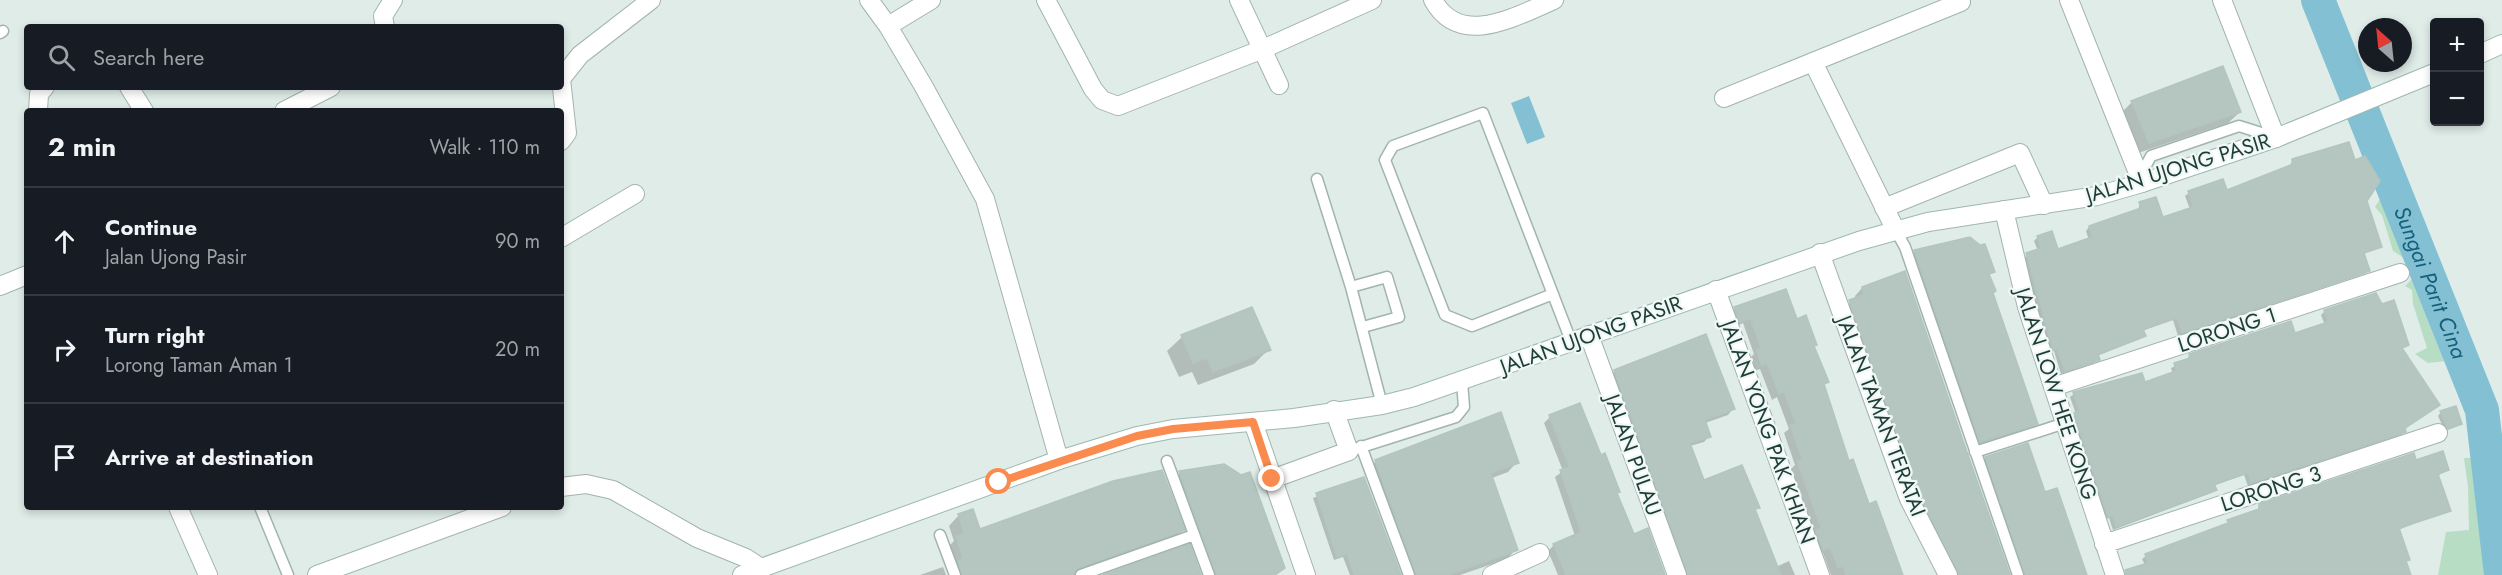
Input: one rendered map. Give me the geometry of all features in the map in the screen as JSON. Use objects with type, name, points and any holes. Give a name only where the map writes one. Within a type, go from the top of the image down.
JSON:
[{"type":"street","points":[[384,24],[383,16],[393,0]]},
{"type":"street","points":[[564,75],[580,55],[651,0]]},
{"type":"street","points":[[869,0],[888,26],[985,199],[1059,460]]},
{"type":"street","points":[[888,26],[931,0]]},
{"type":"street","points":[[1047,0],[1093,89],[1102,100],[1118,106],[1263,50],[1372,0]]},
{"type":"street","points":[[1239,0],[1279,85]]},
{"type":"street","points":[[1433,0],[1438,10],[1454,22],[1474,27],[1500,22],[1554,0]]},
{"type":"street","points":[[2069,0],[2142,183]]},
{"type":"street","points":[[2222,0],[2276,138]]},
{"type":"street","points":[[1724,98],[1961,2]]},
{"type":"street","points":[[2484,52],[2502,44]]},
{"type":"street","points":[[1813,62],[1896,231]]},
{"type":"street","name":"JALAN UJONG PASIR","points":[[742,575],[1059,460],[1137,436],[1173,429],[1253,422],[1382,405],[1462,382],[1820,253],[1928,222],[2097,196],[2142,183],[2276,138],[2430,75]]},
{"type":"street","points":[[38,108],[39,94],[42,90]]},
{"type":"street","points":[[131,90],[142,108]]},
{"type":"street","points":[[290,108],[325,90]]},
{"type":"street","points":[[562,90],[567,132],[564,136]]},
{"type":"street","points":[[1884,208],[2020,153],[2044,205]]},
{"type":"street","points":[[564,236],[635,194]]},
{"type":"street","name":"JALAN LOW HEE KONG","points":[[2004,210],[2024,296],[2115,575]]},
{"type":"street","name":"JALAN TAMAN TERATAI","points":[[1820,253],[1909,499],[1948,575]]},
{"type":"street","name":"LORONG 1","points":[[2053,387],[2400,273]]},
{"type":"street","points":[[0,286],[24,276]]},
{"type":"street","name":"JALAN YONG PAK KHIAN","points":[[1716,290],[1821,575]]},
{"type":"street","name":"JALAN PULAU","points":[[1588,335],[1677,575]]},
{"type":"street","points":[[1272,479],[1355,449],[1334,410]]},
{"type":"street","points":[[1253,422],[1306,575]]},
{"type":"street","name":"LORONG 3","points":[[2104,544],[2438,433]]},
{"type":"street","points":[[564,487],[586,484],[613,490],[697,538],[746,558],[761,568]]},
{"type":"street","points":[[179,510],[208,575]]},
{"type":"street","points":[[317,575],[494,510]]},
{"type":"street","points":[[1492,575],[1540,553]]},
{"type":"lane","points":[[1553,294],[1472,326],[1444,315],[1385,160],[1393,146],[1483,113],[1553,294],[1571,341]]},
{"type":"lane","points":[[2142,183],[2144,169],[2151,156],[2239,126],[2276,138]]},
{"type":"lane","points":[[1317,179],[1351,287],[1382,405]]},
{"type":"lane","points":[[1896,231],[1905,247],[2018,575]]},
{"type":"lane","points":[[1351,287],[1387,277],[1399,316],[1362,327]]},
{"type":"lane","points":[[1408,575],[1355,449],[1456,417],[1464,407],[1462,382]]},
{"type":"lane","points":[[1976,452],[2065,423]]},
{"type":"lane","points":[[1167,461],[1209,575]]},
{"type":"lane","points":[[261,510],[288,575]]},
{"type":"lane","points":[[940,535],[955,575]]},
{"type":"lane","points":[[1081,575],[1194,535]]},
{"type":"green space","points":[[2386,189],[2391,190],[2447,361],[2428,363],[2415,354],[2427,348],[2413,304],[2412,290],[2405,286],[2412,279],[2409,265],[2393,251],[2382,215],[2375,207]]},
{"type":"green space","points":[[2464,458],[2477,458],[2484,575],[2438,575],[2446,532],[2469,530],[2468,487]]},
{"type":"water","points":[[1529,96],[1545,137],[1527,144],[1511,103]]},
{"type":"building","points":[[2223,66],[2241,112],[2149,143],[2131,101]]},
{"type":"building","points":[[2349,142],[2355,160],[2365,156],[2380,181],[2367,201],[2382,247],[2364,253],[2370,271],[2182,333],[2177,318],[2143,329],[2146,336],[2098,354],[2100,360],[2065,371],[2057,349],[2053,350],[2026,253],[2041,248],[2037,236],[2052,231],[2058,249],[2092,237],[2089,226],[2141,208],[2139,202],[2156,197],[2163,217],[2193,207],[2188,191],[2223,179],[2227,190],[2293,164],[2292,159]]},
{"type":"building","points":[[1970,237],[1980,245],[1985,244],[1995,272],[1989,274],[1996,291],[1993,293],[2038,424],[1980,442],[1914,250]]},
{"type":"building","points":[[1905,271],[2010,575],[1959,575],[1919,495],[1849,300],[1864,295],[1862,287]]},
{"type":"building","points":[[1786,289],[1797,319],[1806,315],[1817,345],[1814,346],[1829,382],[1824,384],[1849,461],[1853,459],[1869,504],[1876,501],[1903,575],[1846,575],[1843,566],[1838,568],[1830,547],[1823,550],[1816,530],[1821,528],[1797,461],[1802,459],[1790,425],[1796,423],[1784,392],[1779,394],[1767,363],[1762,366],[1756,350],[1761,348],[1750,318],[1740,322],[1734,307]]},
{"type":"building","points":[[2376,293],[2382,304],[2394,300],[2409,345],[2402,348],[2440,405],[2405,428],[2406,432],[2251,483],[2248,473],[2214,484],[2217,490],[2116,527],[2113,516],[2108,517],[2074,413],[2079,411],[2073,392],[2142,373],[2145,382],[2176,371],[2174,363],[2190,358],[2189,354],[2291,321],[2295,333],[2328,322],[2324,310]]},
{"type":"building","points":[[1252,307],[1271,350],[1213,372],[1207,358],[1193,363],[1181,335]]},
{"type":"building","points":[[1706,334],[1735,409],[1705,420],[1711,437],[1690,443],[1704,480],[1742,465],[1760,508],[1755,509],[1781,575],[1688,575],[1614,370]]},
{"type":"building","points":[[1580,403],[1601,455],[1605,453],[1620,492],[1617,493],[1634,534],[1648,528],[1665,575],[1566,575],[1553,544],[1581,532],[1560,470],[1569,467],[1549,415]]},
{"type":"building","points":[[2456,406],[2462,424],[2448,429],[2440,411]]},
{"type":"building","points":[[1501,412],[1519,463],[1491,473],[1518,550],[1448,575],[1416,575],[1375,460]]},
{"type":"building","points":[[2028,443],[2045,492],[2057,488],[2087,575],[2025,575],[1985,457]]},
{"type":"building","points":[[2443,451],[2449,470],[2438,474],[2451,511],[2399,528],[2410,560],[2406,561],[2411,575],[2126,575],[2125,570],[2148,563],[2145,554],[2228,523],[2227,520],[2259,509],[2259,504],[2414,453],[2416,460]]},
{"type":"building","points":[[1224,464],[1241,475],[1250,472],[1285,568],[1275,575],[1216,575],[1179,471]]},
{"type":"building","points":[[1162,470],[1185,530],[1078,568],[1074,575],[962,575],[958,561],[963,559],[956,536],[964,534],[958,514],[973,509],[980,529],[1113,481]]},
{"type":"building","points":[[1364,477],[1401,575],[1354,575],[1347,554],[1337,557],[1316,493]]},
{"type":"building","points":[[1190,544],[1201,575],[1103,575]]},
{"type":"waterway","name":"Sungai Parit Cina","points":[[2318,0],[2482,410],[2501,575]]},
{"type":"route","points":[[999,482],[1059,460],[1137,436],[1173,429],[1253,422],[1272,479]]}]
